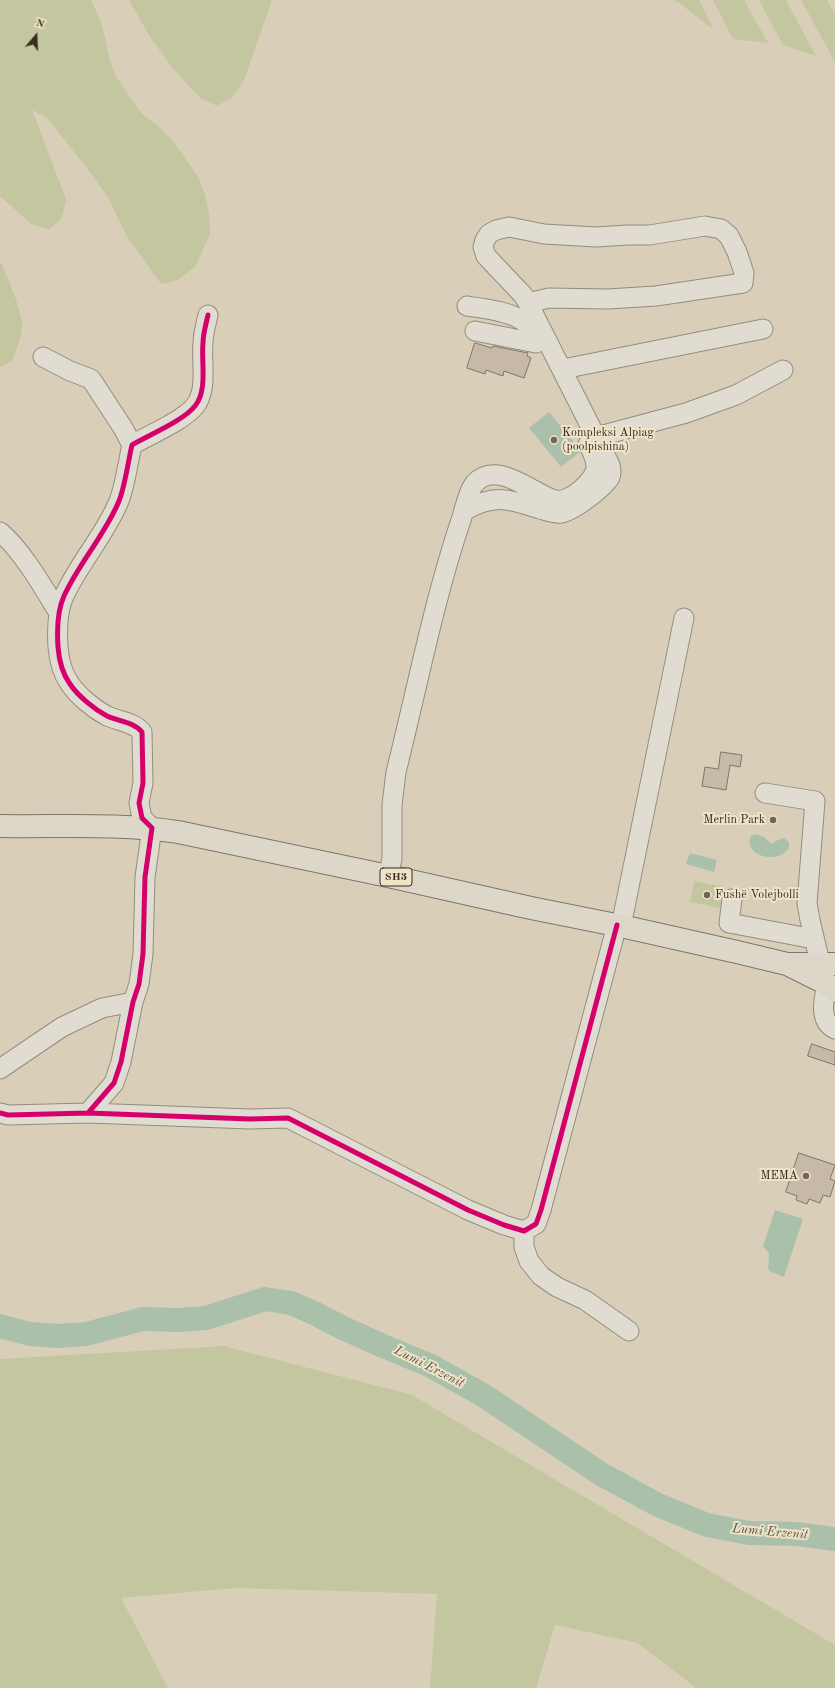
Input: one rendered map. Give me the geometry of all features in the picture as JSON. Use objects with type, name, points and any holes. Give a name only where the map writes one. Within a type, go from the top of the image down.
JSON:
[{"type":"main road","name":"SH3","points":[[0,826],[152,828],[178,832],[531,908],[619,925],[787,964],[828,963]]},
{"type":"main road","name":"SH3","points":[[787,964],[831,988]]},
{"type":"street","points":[[464,512],[478,503],[501,499],[514,501],[560,514],[576,508],[606,482],[611,472],[610,465],[563,369],[528,303],[486,256],[483,248],[485,240],[489,234],[496,230],[509,227],[544,234],[596,237],[627,235],[650,236],[705,226],[721,229],[729,236],[738,252],[744,273],[743,282],[656,296],[608,299],[549,298],[528,303]]},
{"type":"street","points":[[388,876],[392,859],[392,805],[396,772],[444,576],[453,544],[474,484],[483,477],[496,475],[512,478],[556,501],[561,501],[569,499],[593,477],[596,467],[594,456],[527,324],[501,312],[467,306]]},
{"type":"street","points":[[132,445],[188,413],[196,405],[201,394],[203,342],[208,315]]},
{"type":"street","points":[[563,369],[763,329]]},
{"type":"street","points":[[475,330],[536,343]]},
{"type":"street","points":[[43,357],[70,371],[92,379],[132,445],[120,500],[63,596],[59,613],[57,634],[60,658],[65,676],[70,684],[86,700],[107,716],[138,727],[142,732],[144,782],[139,803],[142,818],[152,828],[145,877],[143,954],[121,1062],[114,1083],[88,1113]]},
{"type":"street","points":[[596,437],[686,413],[736,395],[783,370]]},
{"type":"street","points":[[0,532],[10,540],[59,613]]},
{"type":"street","points":[[0,1113],[8,1115],[88,1113],[243,1119],[288,1118],[468,1210],[504,1225],[524,1231],[536,1224],[619,925],[684,618]]},
{"type":"street","points":[[765,793],[815,801],[807,903],[814,939],[828,963]]},
{"type":"street","points":[[732,899],[729,923],[814,939]]},
{"type":"street","points":[[831,988],[823,1014],[835,1029]]},
{"type":"street","points":[[0,1069],[62,1027],[102,1008],[133,1002]]},
{"type":"street","points":[[524,1231],[524,1247],[529,1261],[541,1276],[557,1287],[585,1300],[629,1331]]},
{"type":"shaded area","points":[[0,0],[91,0],[102,24],[110,61],[117,78],[142,114],[158,126],[173,141],[197,175],[205,194],[209,214],[210,234],[195,267],[178,280],[161,284],[126,235],[108,197],[83,163],[47,118],[32,110],[66,199],[62,218],[49,230],[31,224],[0,196]]},
{"type":"shaded area","points":[[129,0],[272,0],[244,80],[233,97],[217,106],[200,98],[174,70],[150,37]]},
{"type":"shaded area","points":[[675,0],[699,0],[714,30]]},
{"type":"shaded area","points":[[713,0],[744,0],[768,43],[733,39]]},
{"type":"shaded area","points":[[759,0],[786,0],[816,56],[783,45]]},
{"type":"shaded area","points":[[801,0],[827,0],[835,14],[835,62]]},
{"type":"shaded area","points":[[0,261],[20,313],[22,327],[12,361],[0,367]]},
{"type":"shaded area","points":[[549,412],[581,451],[561,467],[529,428]]},
{"type":"shaded area","points":[[755,834],[764,837],[772,844],[784,838],[789,842],[789,848],[783,854],[776,857],[761,856],[751,848],[749,842],[751,836]]},
{"type":"shaded area","points":[[690,853],[717,860],[714,872],[686,864]]},
{"type":"shaded area","name":"Fushë Volejbolli","points":[[694,881],[724,887],[720,908],[690,902]]},
{"type":"shaded area","points":[[775,1210],[803,1219],[784,1277],[769,1271],[769,1254],[763,1246]]},
{"type":"shaded area","points":[[224,1346],[412,1395],[835,1645],[835,1688],[696,1688],[638,1643],[555,1625],[536,1688],[430,1688],[437,1594],[237,1588],[121,1598],[168,1688],[0,1688],[0,1359]]},
{"type":"building","points":[[475,343],[492,348],[493,346],[528,353],[527,356],[531,358],[524,378],[504,371],[503,376],[486,370],[485,374],[467,368]]},
{"type":"building","points":[[721,752],[742,755],[740,767],[730,765],[726,790],[702,786],[705,767],[718,769]]},
{"type":"building","points":[[812,1044],[835,1052],[835,1065],[808,1056]]},
{"type":"building","points":[[799,1153],[835,1165],[830,1179],[835,1181],[830,1197],[823,1195],[820,1203],[809,1199],[807,1204],[796,1200],[797,1196],[786,1192]]},
{"type":"waterway","name":"Lumi Erzenit","points":[[0,1326],[30,1334],[57,1336],[86,1334],[143,1319],[179,1320],[206,1318],[265,1299],[291,1303],[383,1346],[429,1365],[483,1395],[601,1474],[658,1505],[707,1525],[749,1533],[796,1534],[835,1539]]},
{"type":"cycle path","points":[[88,1113],[114,1083],[121,1062],[133,1002],[139,984],[143,954],[145,877],[152,828],[142,818],[139,803],[143,783],[142,732],[135,726],[107,716],[97,710],[73,689],[63,671],[59,657],[58,621],[62,602],[70,584],[107,526],[119,501],[125,481],[132,445],[190,412],[199,399],[203,384],[204,336],[208,315]]},
{"type":"cycle path","points":[[0,1113],[8,1115],[88,1113],[250,1119],[288,1118],[468,1210],[504,1225],[524,1231],[536,1224],[541,1210],[617,925]]},
{"type":"place","name":"Kompleksi Alpiag (poolpishina)","points":[[554,440]]},
{"type":"place","name":"Merlin Park","points":[[773,820]]},
{"type":"place","name":"Fushë Volejbolli","points":[[707,895]]},
{"type":"place","name":"MEMA","points":[[806,1176]]}]
